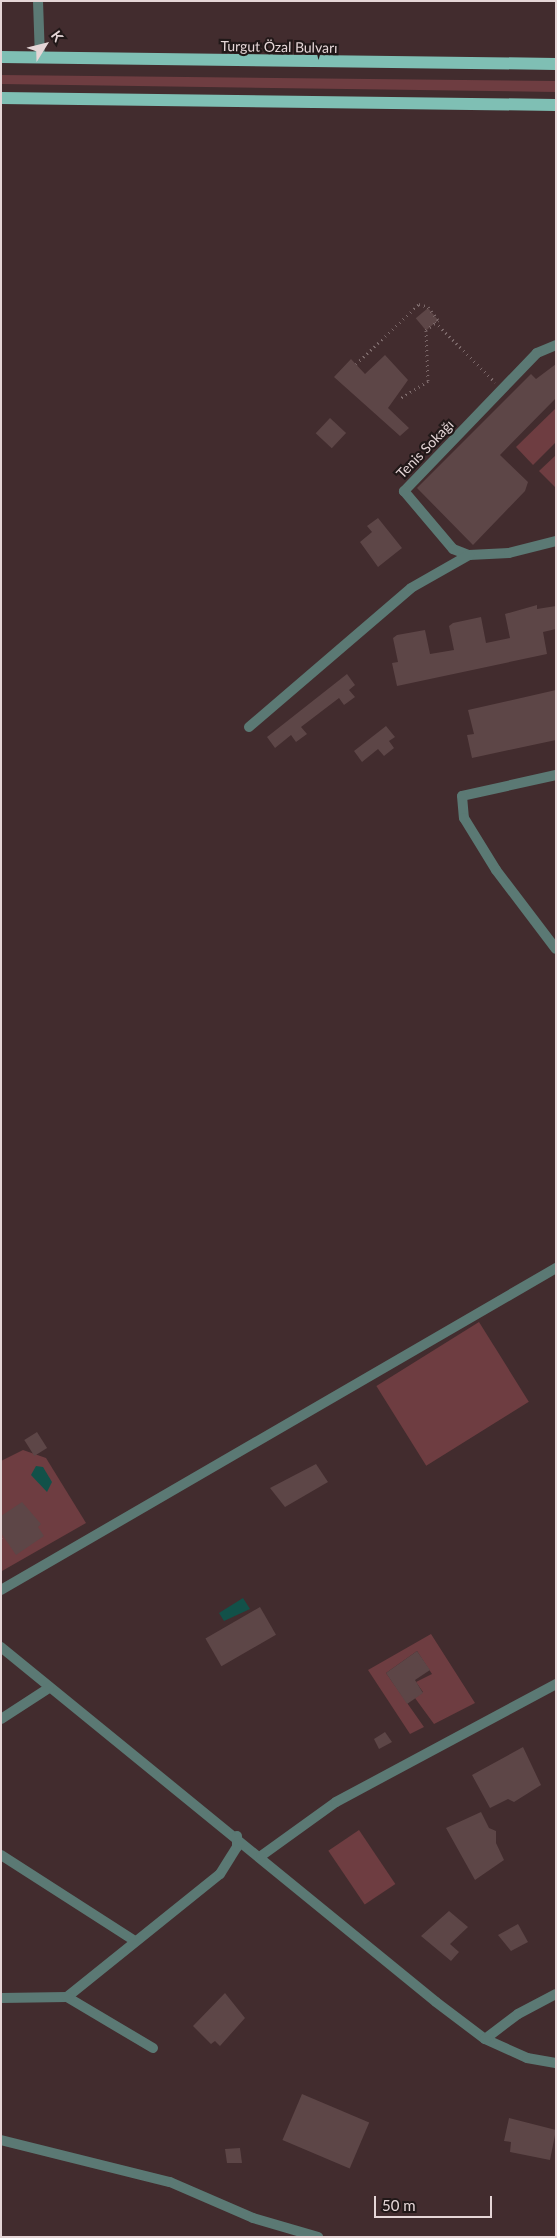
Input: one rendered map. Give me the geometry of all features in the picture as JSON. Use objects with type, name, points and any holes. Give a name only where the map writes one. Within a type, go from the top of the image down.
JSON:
[{"type":"main road","name":"Turgut Özal Bulvarı","points":[[1,57],[556,64]]},
{"type":"main road","points":[[1,98],[556,105]]},
{"type":"street","points":[[38,1],[40,57]]},
{"type":"street","name":"Tenis Sokağı","points":[[556,345],[537,353],[404,490],[453,550],[470,555],[509,553],[556,541]]},
{"type":"street","points":[[249,727],[410,588],[470,555]]},
{"type":"street","points":[[556,775],[462,796],[464,818],[556,949]]},
{"type":"street","points":[[1,1590],[556,1268]]},
{"type":"street","points":[[1,1647],[49,1688],[237,1836],[485,2039],[527,2058],[556,2064]]},
{"type":"street","points":[[261,1856],[336,1802],[556,1684]]},
{"type":"street","points":[[1,1719],[49,1688]]},
{"type":"street","points":[[66,1998],[220,1874],[237,1848],[237,1836]]},
{"type":"street","points":[[1,1855],[135,1942]]},
{"type":"street","points":[[485,2039],[518,2014],[556,1994]]},
{"type":"street","points":[[1,1998],[66,1998],[153,2048]]},
{"type":"street","points":[[1,2140],[170,2182],[253,2218],[318,2237]]},
{"type":"path","points":[[356,364],[419,304],[428,308],[438,320],[426,330],[428,381],[399,399]]},
{"type":"path","points":[[435,322],[502,389]]},
{"type":"shaded area","points":[[1,75],[556,81],[556,92],[1,84]]},
{"type":"shaded area","points":[[556,408],[556,442],[533,465],[516,447]]},
{"type":"shaded area","points":[[556,455],[556,488],[539,471]]},
{"type":"shaded area","points":[[479,1322],[529,1402],[426,1466],[376,1386]]},
{"type":"shaded area","points":[[23,1450],[46,1458],[86,1523],[2,1571],[1,1461]]},
{"type":"shaded area","points":[[431,1634],[475,1703],[434,1724],[415,1698],[423,1692],[416,1682],[432,1674],[417,1651],[386,1673],[424,1727],[410,1734],[368,1670]]},
{"type":"shaded area","points":[[359,1830],[395,1884],[365,1905],[328,1851]]},
{"type":"water","points":[[36,1466],[43,1467],[52,1482],[47,1492],[31,1475]]},
{"type":"water","points":[[243,1598],[250,1609],[224,1621],[219,1613]]},
{"type":"building","points":[[428,308],[438,320],[426,331],[416,318]]},
{"type":"building","points":[[385,355],[408,380],[388,408],[409,428],[400,436],[334,377],[351,359],[365,374]]},
{"type":"building","points":[[556,364],[556,398],[500,455],[528,482],[525,491],[473,545],[417,488],[531,374],[536,379]]},
{"type":"building","points":[[330,418],[346,433],[332,448],[316,433]]},
{"type":"building","points":[[378,518],[402,548],[378,567],[360,542],[372,532],[367,526]]},
{"type":"building","points":[[537,605],[537,609],[556,606],[556,629],[543,632],[547,654],[397,686],[392,663],[398,662],[393,638],[397,635],[425,630],[430,654],[454,650],[449,626],[453,623],[481,617],[486,643],[510,638],[505,614]]},
{"type":"building","points":[[347,674],[355,685],[349,690],[355,697],[344,705],[339,698],[301,727],[307,734],[296,742],[291,735],[275,748],[267,737]]},
{"type":"building","points":[[556,690],[556,740],[472,758],[467,735],[474,734],[468,710]]},
{"type":"building","points":[[386,726],[395,737],[389,741],[394,748],[384,756],[378,749],[362,762],[354,751]]},
{"type":"building","points":[[37,1432],[47,1448],[34,1456],[24,1440]]},
{"type":"building","points":[[316,1464],[328,1482],[285,1507],[270,1488]]},
{"type":"building","points":[[22,1502],[41,1524],[38,1527],[44,1536],[16,1555],[1,1533],[1,1516]]},
{"type":"building","points":[[260,1607],[276,1635],[221,1666],[205,1638]]},
{"type":"building","points":[[417,1651],[430,1670],[415,1680],[423,1693],[407,1704],[386,1673]]},
{"type":"building","points":[[385,1732],[392,1742],[379,1749],[374,1739]]},
{"type":"building","points":[[523,1747],[541,1785],[514,1802],[508,1799],[490,1808],[472,1775]]},
{"type":"building","points":[[481,1812],[489,1828],[496,1831],[496,1843],[504,1860],[475,1880],[446,1828]]},
{"type":"building","points":[[449,1911],[468,1927],[450,1944],[459,1952],[451,1961],[421,1936]]},
{"type":"building","points":[[518,1924],[528,1942],[511,1951],[498,1935]]},
{"type":"building","points":[[225,1993],[245,2018],[220,2046],[215,2041],[211,2044],[193,2026]]},
{"type":"building","points":[[302,2094],[369,2123],[350,2169],[282,2140]]},
{"type":"building","points":[[509,2118],[556,2130],[550,2160],[510,2152],[511,2142],[504,2141]]},
{"type":"building","points":[[240,2148],[242,2163],[227,2163],[225,2149]]}]
